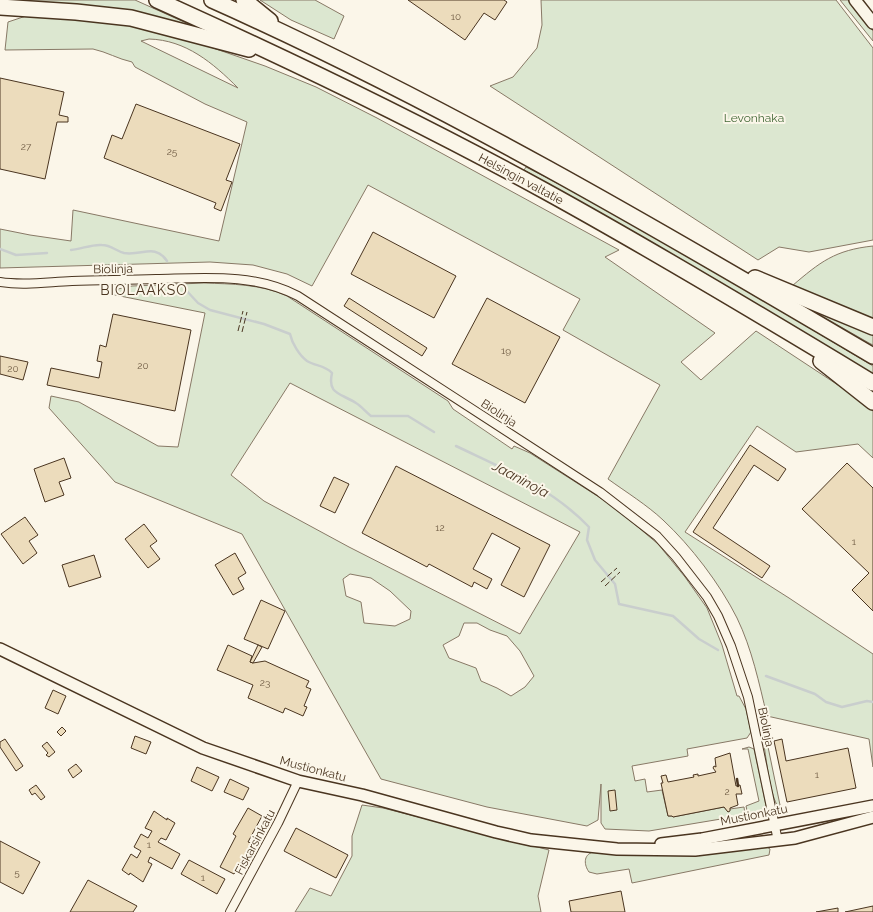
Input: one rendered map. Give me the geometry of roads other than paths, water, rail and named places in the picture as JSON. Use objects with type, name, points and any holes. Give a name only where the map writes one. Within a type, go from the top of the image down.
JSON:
[{"type":"highway","name":"Helsingin valtatie","points":[[157,0],[282,57],[443,137],[544,190],[652,251],[873,383]]},
{"type":"highway","name":"Helsingin valtatie","points":[[212,0],[291,37],[510,148],[709,260],[873,356]]},
{"type":"highway","points":[[244,0],[291,37]]},
{"type":"highway","points":[[0,8],[76,12],[131,18],[282,57]]},
{"type":"highway","points":[[709,260],[873,327]]},
{"type":"highway","points":[[777,325],[873,402]]},
{"type":"street","points":[[854,0],[873,23]]},
{"type":"street","name":"Biolinja","points":[[0,282],[24,284],[218,278],[253,280],[278,286],[298,296],[600,492],[657,536],[690,575],[718,616],[731,646],[748,696],[778,841]]},
{"type":"street","name":"Mustionkatu","points":[[0,649],[203,748],[298,781],[362,795],[531,840],[610,849],[695,850],[778,841],[873,817]]},
{"type":"street","name":"Fiskarsinkatu","points":[[230,912],[278,823],[298,781]]},
{"type":"street","name":"Mustionkatu","points":[[640,850],[873,806]]},
{"type":"waterway","name":"Jaaninoja","points":[[71,250],[94,245],[105,245],[124,253],[153,251],[167,261]]},
{"type":"waterway","name":"Jaaninoja","points":[[0,249],[16,255],[47,253]]},
{"type":"waterway","name":"Jaaninoja","points":[[185,289],[198,303],[210,310],[264,324],[290,334],[296,349],[307,361],[326,368],[332,373],[333,390],[358,404],[371,416],[408,416],[434,432]]},
{"type":"waterway","name":"Jaaninoja","points":[[456,446],[527,480],[575,513],[589,527],[587,540],[595,560],[615,584],[619,604],[673,616],[699,639],[718,650]]},
{"type":"waterway","name":"Jaaninoja","points":[[766,676],[815,694],[826,702],[842,707],[867,701],[873,702]]},
{"type":"district","name":"BIOLAAKSO","points":[[144,290]]},
{"type":"park label","name":"Levonhaka","points":[[754,118]]}]
